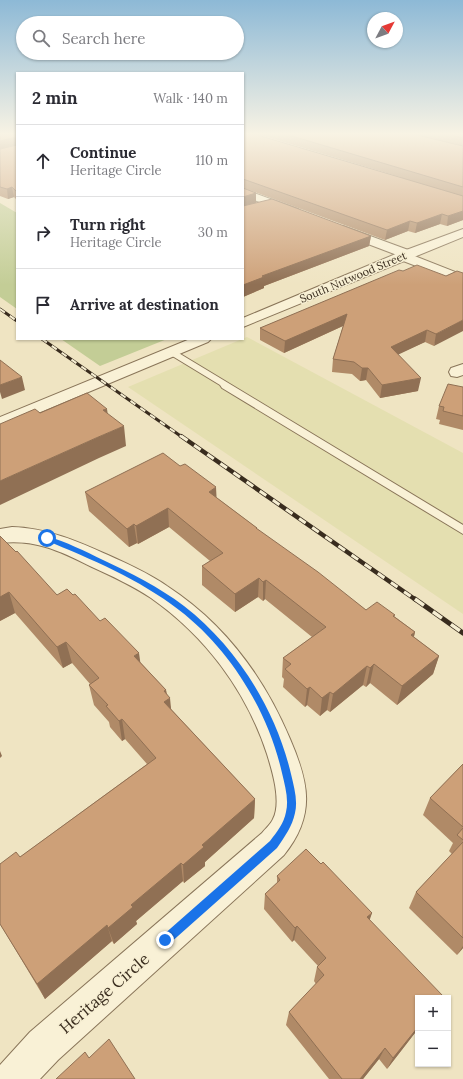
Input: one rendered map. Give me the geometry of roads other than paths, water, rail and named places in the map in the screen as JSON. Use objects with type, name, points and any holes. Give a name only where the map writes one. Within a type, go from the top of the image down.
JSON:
[{"type":"street","points":[[244,192],[302,214]]},
{"type":"street","points":[[258,207],[272,203]]},
{"type":"street","points":[[331,225],[463,280]]},
{"type":"street","name":"South Nutwood Street","points":[[244,323],[405,255],[463,233]]},
{"type":"street","points":[[0,424],[201,340]]},
{"type":"street","name":"Heritage Circle","points":[[0,536],[21,534],[35,535],[47,538],[81,552],[138,579],[182,608],[197,621],[221,646],[256,696],[271,725],[282,756],[291,795],[291,812],[286,827],[274,844],[44,1046],[14,1079]]},
{"type":"lane","points":[[172,352],[223,383],[225,386],[463,530]]},
{"type":"railway","points":[[1,310],[0,309],[16,320]]},
{"type":"railway","points":[[43,340],[182,437]]},
{"type":"railway","points":[[181,436],[416,600]]},
{"type":"railway","points":[[415,599],[463,633]]}]
